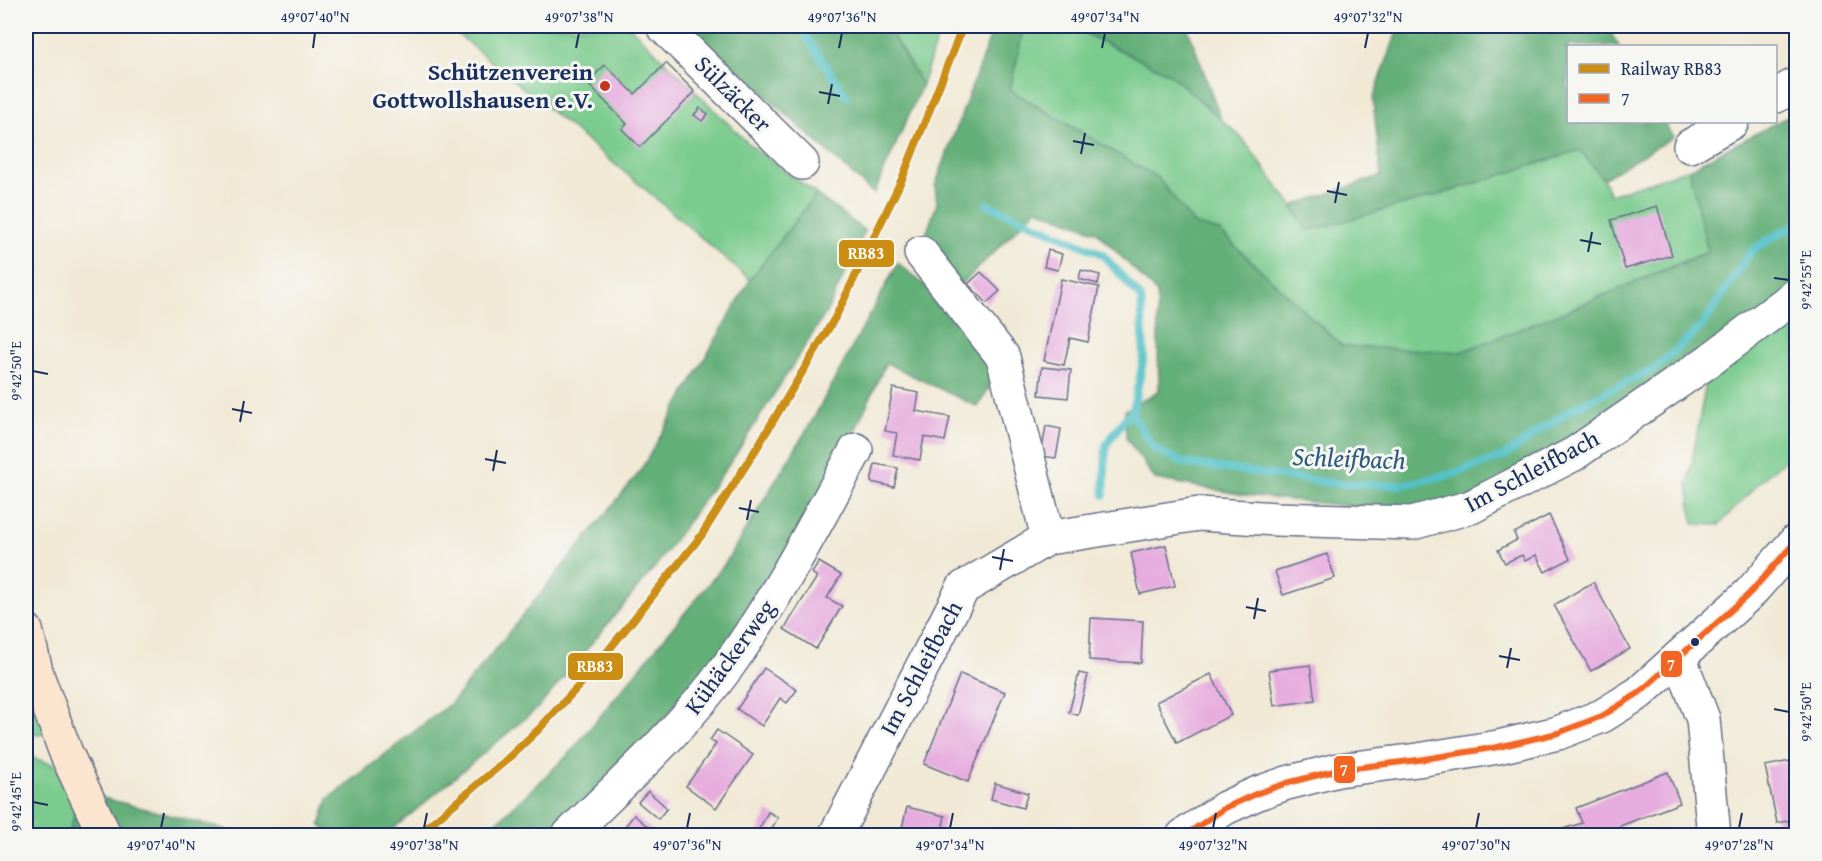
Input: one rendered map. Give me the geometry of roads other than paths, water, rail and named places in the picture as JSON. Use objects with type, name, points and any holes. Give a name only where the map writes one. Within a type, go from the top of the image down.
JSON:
[{"type":"street","name":"Sülzäcker","points":[[663,26],[802,163]]},
{"type":"street","points":[[1777,95],[1797,84]]},
{"type":"street","points":[[1690,146],[1730,123]]},
{"type":"street","points":[[921,253],[1003,357],[1048,538]]},
{"type":"street","name":"Im Schleifbach","points":[[834,836],[963,588],[1048,538],[1199,514],[1412,523],[1472,507],[1574,454],[1710,360],[1797,295]]},
{"type":"street","name":"Kühäckerweg","points":[[568,836],[670,736],[727,667],[782,586],[855,450]]},
{"type":"street","points":[[1183,836],[1226,808],[1287,783],[1338,770],[1486,749],[1558,733],[1602,716],[1639,693],[1749,594],[1797,541]]},
{"type":"street","points":[[26,630],[37,675],[62,742],[105,836]]},
{"type":"street","points":[[1679,657],[1704,719],[1714,836]]},
{"type":"waterway","name":"Schleifbach","points":[[799,26],[847,97]]},
{"type":"waterway","name":"Schleifbach","points":[[987,204],[1102,254],[1141,298],[1144,356],[1132,414],[1154,449],[1184,463],[1340,484],[1402,485],[1452,474],[1505,456],[1574,408],[1657,367],[1702,326],[1752,250],[1796,225]]},
{"type":"waterway","points":[[1104,495],[1106,445],[1126,417],[1132,414]]},
{"type":"rail line","name":"RB83","points":[[416,836],[504,762],[538,730],[586,678],[701,536],[836,316],[902,179],[963,26]]},
{"type":"place","name":"Schützenverein Gottwollshausen e.V.","points":[[605,86]]}]
